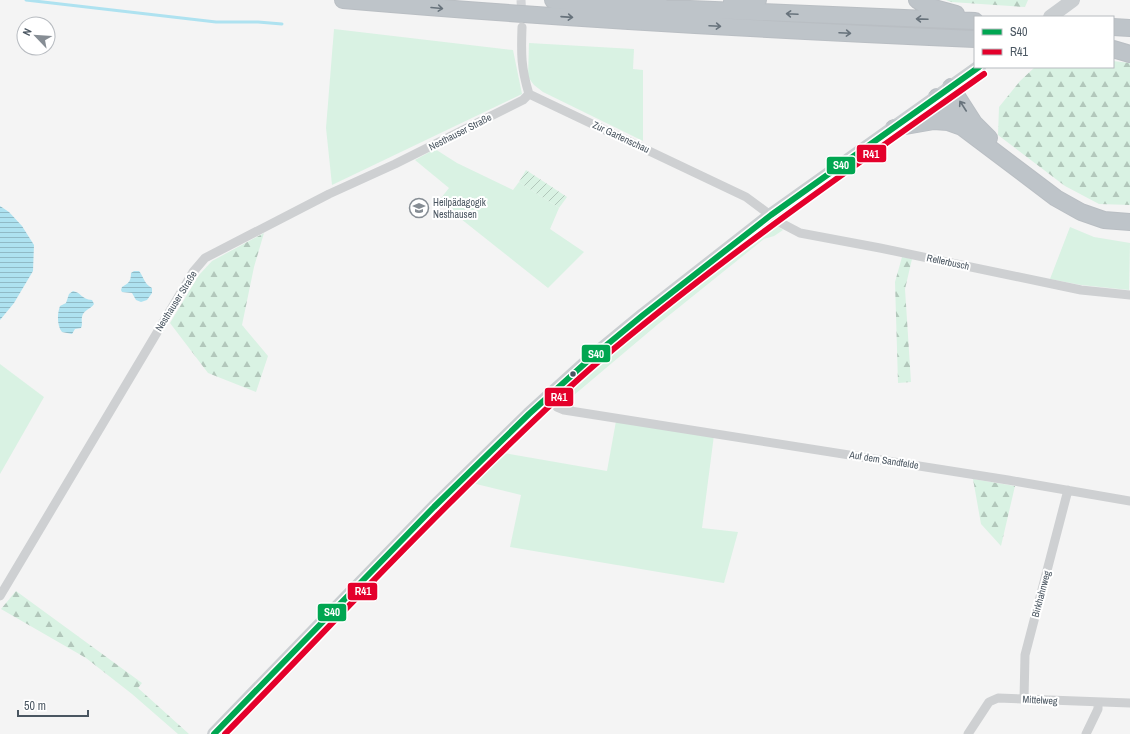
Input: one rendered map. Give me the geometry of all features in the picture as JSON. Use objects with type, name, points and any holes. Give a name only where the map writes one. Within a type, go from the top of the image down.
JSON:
[{"type":"highway","points":[[343,0],[488,12],[676,24],[970,39]]},
{"type":"highway","points":[[553,0],[666,8],[974,20]]},
{"type":"highway","points":[[666,8],[758,0]]},
{"type":"highway","points":[[917,0],[928,6],[974,20]]},
{"type":"highway","points":[[1114,27],[1130,28]]},
{"type":"highway","points":[[1114,46],[1130,45]]},
{"type":"highway","points":[[1114,49],[1130,54]]},
{"type":"highway","points":[[951,87],[974,123],[999,148],[1060,194],[1090,210],[1105,214],[1130,214]]},
{"type":"highway","points":[[937,97],[962,127],[1056,198],[1080,212],[1104,220],[1130,222]]},
{"type":"highway","points":[[894,128],[934,121],[948,122],[962,127]]},
{"type":"main road","points":[[1051,16],[1073,0]]},
{"type":"main road","points":[[214,734],[434,506],[592,357],[643,315],[771,215],[978,68]]},
{"type":"street","points":[[522,27],[521,56],[529,94]]},
{"type":"street","name":"Zur Gartenschau","points":[[529,94],[746,197],[771,215]]},
{"type":"street","name":"Nesthauser Straße","points":[[0,596],[193,272],[205,258],[329,194],[395,164],[523,100],[529,94]]},
{"type":"street","name":"Rellerbusch","points":[[771,215],[781,223],[800,233],[880,248],[1081,290],[1130,295]]},
{"type":"street","name":"Auf dem Sandfelde","points":[[548,397],[557,406],[564,410],[1130,501]]},
{"type":"street","name":"Birkhahnweg","points":[[1024,699],[1025,655],[1068,490]]},
{"type":"street","name":"Mittelweg","points":[[968,734],[989,702],[998,698],[1098,703],[1130,703]]},
{"type":"street","points":[[1086,734],[1098,709],[1098,703]]},
{"type":"green space","points":[[946,0],[1028,0],[1025,7],[951,2]]},
{"type":"green space","points":[[334,29],[513,50],[522,94],[332,185],[326,128]]},
{"type":"green space","points":[[529,43],[634,49],[633,69],[643,70],[643,141],[543,92],[534,85],[528,77]]},
{"type":"green space","points":[[1114,61],[1130,63],[1130,205],[1099,204],[1065,186],[998,135],[999,107],[1020,81],[1034,68],[1114,68]]},
{"type":"green space","points":[[435,149],[457,163],[513,190],[519,182],[559,208],[550,229],[584,252],[548,288],[451,211],[441,198],[449,188],[415,160]]},
{"type":"green space","points":[[526,170],[567,197],[559,208],[519,182]]},
{"type":"green space","points":[[774,224],[783,230],[774,236],[764,239],[657,325],[574,395],[574,408],[564,405],[561,399],[563,394],[613,350],[717,266],[770,225]]},
{"type":"green space","points":[[1070,227],[1094,237],[1130,243],[1129,290],[1081,285],[1050,279]]},
{"type":"green space","points":[[264,233],[254,267],[242,325],[268,356],[256,392],[208,373],[170,323],[199,275],[212,261]]},
{"type":"green space","points":[[902,257],[912,259],[905,289],[911,382],[898,383],[895,282]]},
{"type":"green space","points":[[0,364],[44,397],[0,474]]},
{"type":"green space","points":[[616,421],[714,435],[702,528],[738,532],[724,583],[510,547],[521,495],[472,483],[504,453],[607,471]]},
{"type":"green space","points":[[973,479],[1015,486],[1001,546],[981,524]]},
{"type":"green space","points":[[16,591],[142,683],[138,688],[189,734],[178,734],[132,694],[86,658],[1,609]]},
{"type":"water","points":[[0,206],[9,212],[22,226],[34,245],[33,271],[14,303],[0,320]]},
{"type":"water","points":[[134,271],[139,271],[152,288],[152,293],[147,300],[141,302],[136,300],[132,293],[122,292],[121,290],[122,287],[129,282],[131,273]]},
{"type":"water","points":[[73,291],[92,300],[94,304],[85,311],[81,328],[75,329],[72,334],[62,332],[60,329],[58,323],[58,313],[60,306],[66,303],[69,294]]},
{"type":"waterway","points":[[26,0],[216,22],[258,22],[282,24]]},
{"type":"tunnel","points":[[521,0],[522,18]]},
{"type":"transit line","name":"S40","points":[[214,734],[434,507],[529,414],[592,357],[643,315],[771,215],[978,68]]},
{"type":"transit line","name":"R41","points":[[225,734],[383,570],[448,505],[538,416],[598,362],[692,286],[788,214],[984,74]]},
{"type":"place","name":"Heilpädagogik Nesthausen","points":[[419,208]]}]
